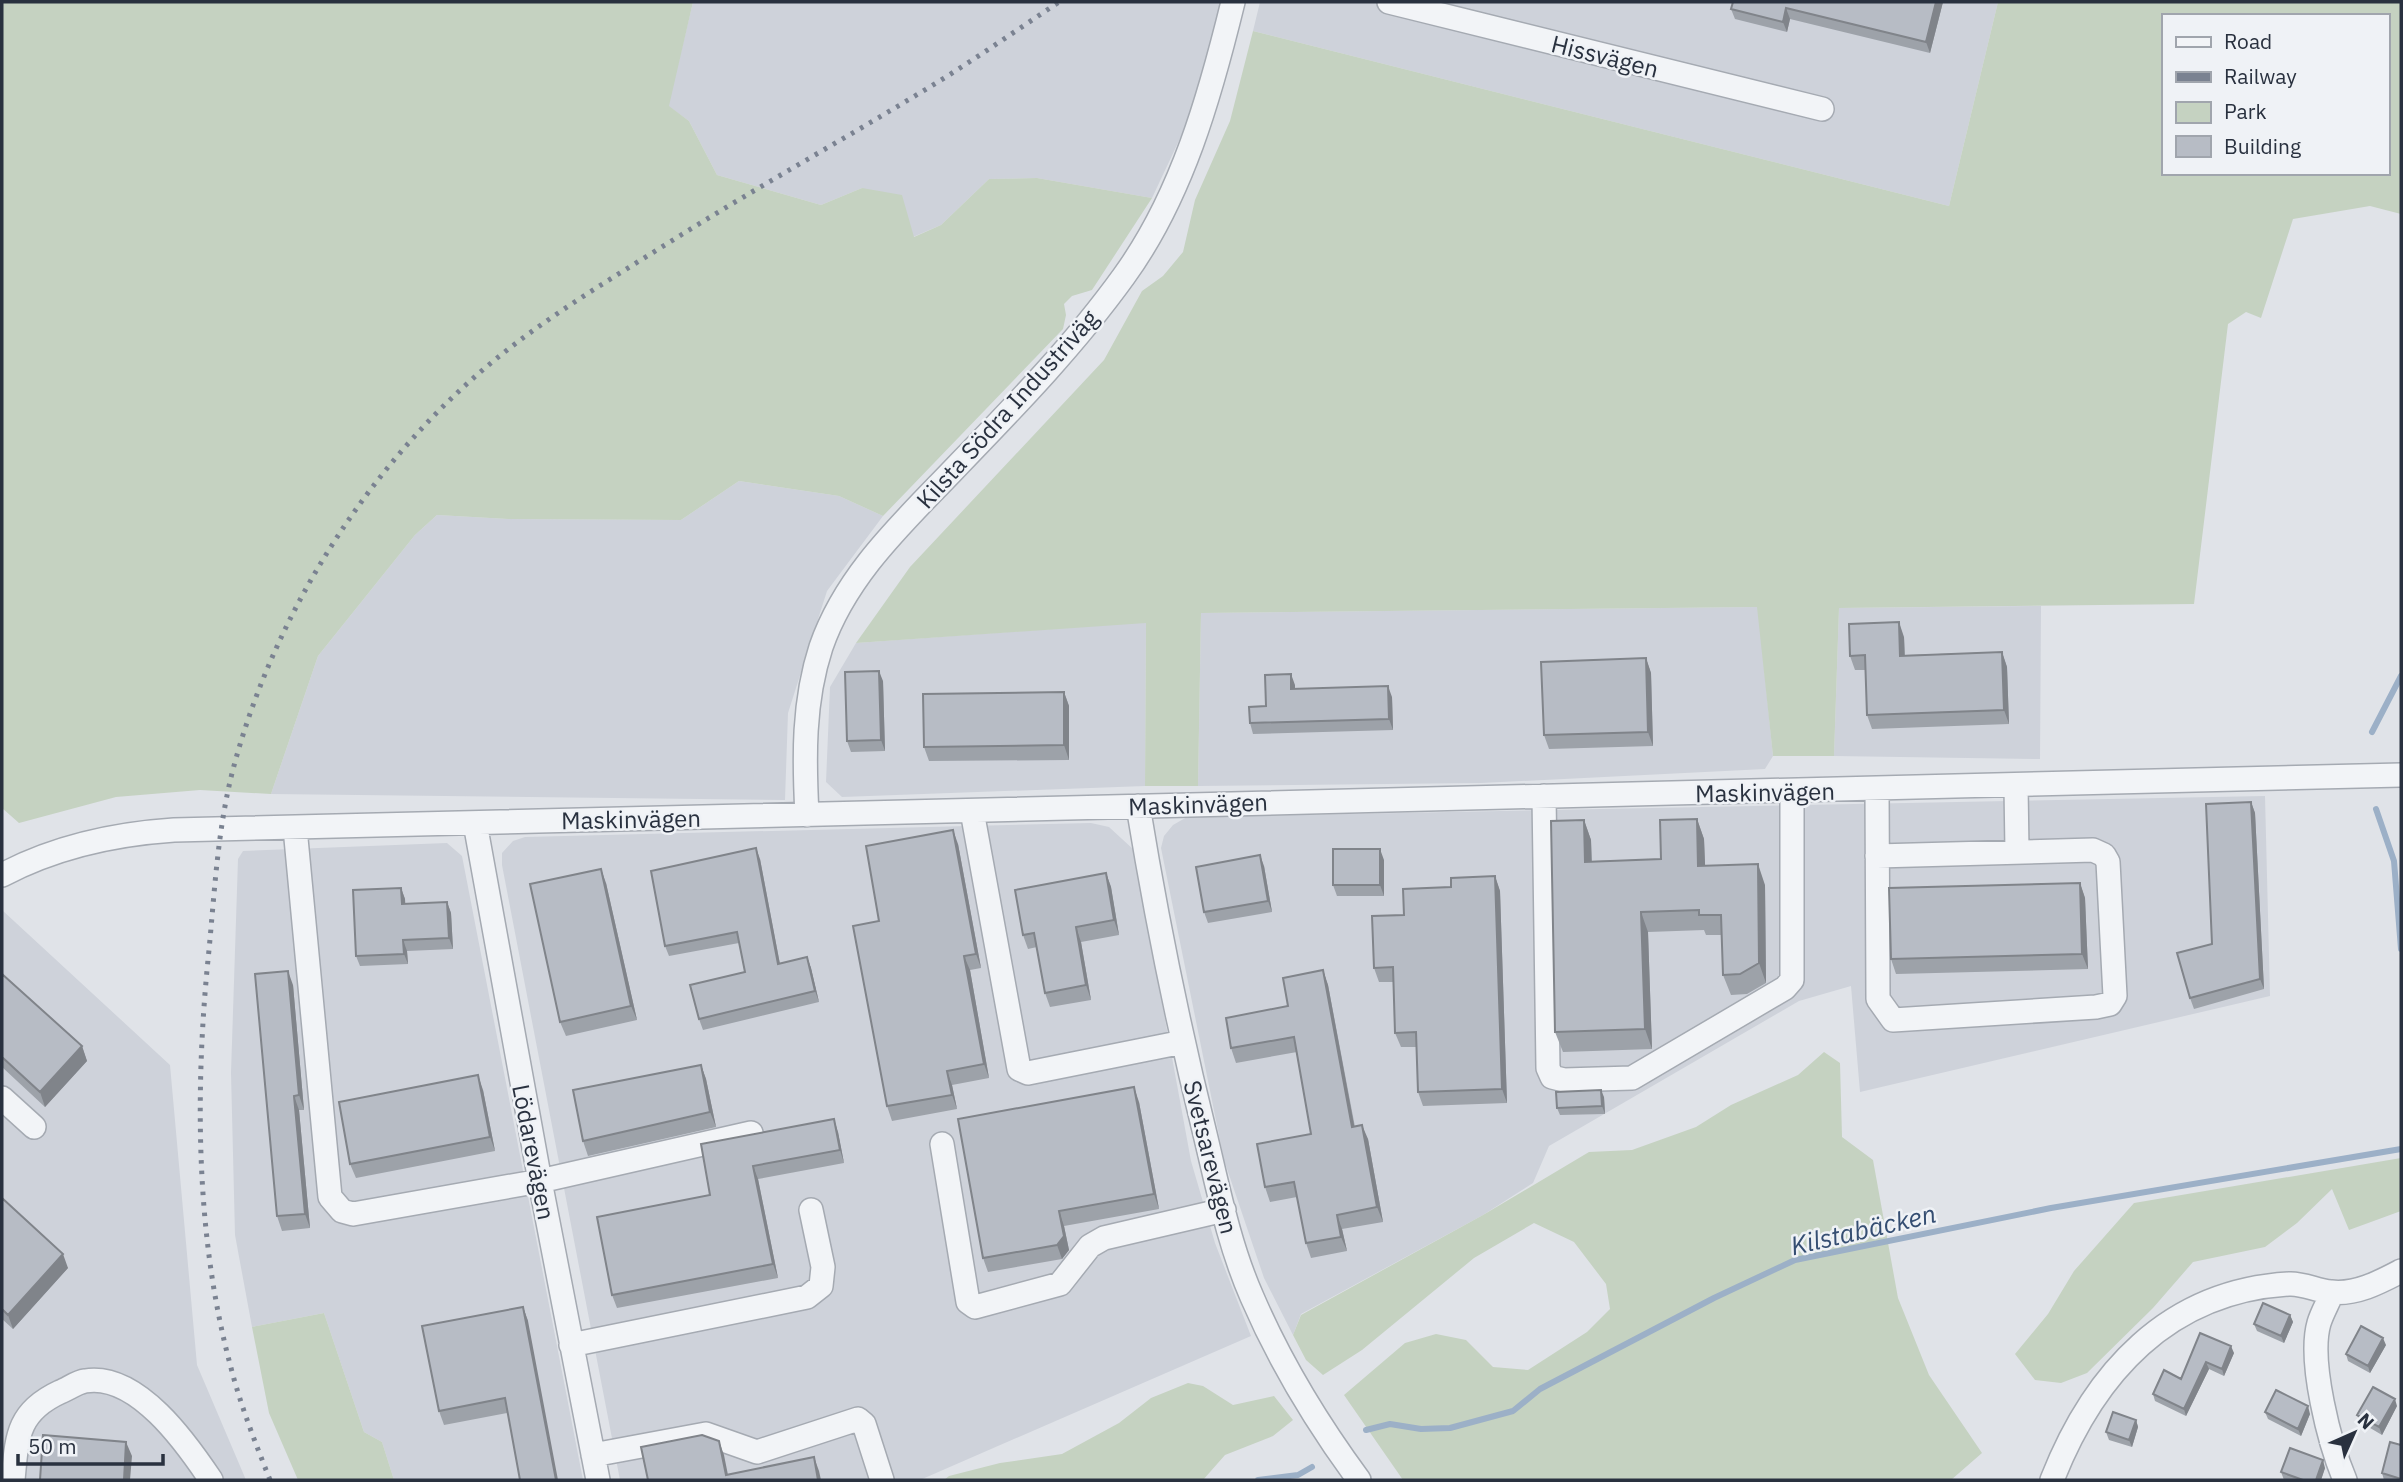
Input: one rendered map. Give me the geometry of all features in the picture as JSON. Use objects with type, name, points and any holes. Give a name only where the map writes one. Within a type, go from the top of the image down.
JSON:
[{"type":"street","name":"Kilsta Södra Industriväg","points":[[807,815],[804,750],[812,679],[836,610],[858,575],[892,534],[1077,338],[1126,273],[1170,196],[1188,151],[1207,100],[1233,2]]},
{"type":"street","name":"Hissvägen","points":[[1389,2],[1443,8],[1822,109]]},
{"type":"street","name":"Maskinvägen","points":[[2,875],[62,850],[139,832],[2401,775]]},
{"type":"street","points":[[2016,786],[2017,850]]},
{"type":"street","points":[[1877,789],[1877,856],[1878,999],[1893,1020],[1936,1019],[2110,1004],[2115,996],[2108,862],[2104,855],[2093,850],[2017,850],[1877,856]]},
{"type":"street","points":[[1544,796],[1549,1068],[1552,1077],[1564,1080],[1632,1077],[1785,988],[1792,980],[1792,791]]},
{"type":"street","name":"Svetsarevägen","points":[[1138,806],[1183,1042],[1224,1210],[1251,1296],[1318,1420],[1359,1480]]},
{"type":"street","points":[[972,811],[1019,1069],[1028,1073],[1183,1042]]},
{"type":"street","name":"Lödarevägen","points":[[475,823],[598,1480]]},
{"type":"street","points":[[295,828],[330,1197],[335,1206],[353,1214],[540,1181],[751,1133]]},
{"type":"street","points":[[2,1098],[34,1127]]},
{"type":"street","points":[[942,1144],[968,1302],[975,1307],[1060,1284],[1090,1246],[1104,1238],[1224,1210]]},
{"type":"street","points":[[571,1345],[807,1297],[821,1286],[823,1267],[811,1210]]},
{"type":"street","points":[[2052,1480],[2086,1409],[2115,1369],[2145,1339],[2179,1315],[2214,1299],[2256,1287],[2293,1284],[2332,1293],[2371,1287],[2401,1271]]},
{"type":"street","points":[[2332,1293],[2318,1326],[2318,1365],[2325,1414],[2336,1459],[2345,1480]]},
{"type":"street","points":[[13,1480],[16,1447],[23,1420],[39,1402],[85,1381],[114,1385],[146,1403],[179,1432],[211,1480]]},
{"type":"street","points":[[593,1455],[706,1434],[757,1452],[858,1419],[864,1424],[882,1480]]},
{"type":"shaded area","points":[[693,2],[1221,2],[1191,115],[1152,198],[1037,178],[989,179],[941,225],[913,237],[862,188],[821,205],[717,175],[689,121],[668,106]]},
{"type":"shaded area","points":[[1260,2],[1998,2],[1949,206],[1253,31]]},
{"type":"shaded area","points":[[739,481],[839,496],[883,516],[827,591],[788,713],[785,800],[271,794],[318,656],[415,535],[437,515],[508,519],[681,520]]},
{"type":"shaded area","points":[[2041,606],[2040,759],[1834,756],[1839,608]]},
{"type":"shaded area","points":[[1758,607],[1773,756],[1765,769],[1481,783],[1198,786],[1201,613]]},
{"type":"shaded area","points":[[1146,622],[1145,786],[842,797],[826,782],[830,687],[856,643]]},
{"type":"shaded area","points":[[2265,796],[2270,996],[1860,1092],[1851,986],[1799,1001],[1549,1146],[1533,1183],[1483,1215],[1301,1314],[1293,1335],[1264,1278],[1224,1160],[1161,848],[1164,836],[1173,825],[1187,817]]},
{"type":"shaded area","points":[[1091,823],[1109,827],[1134,850],[1191,1161],[1215,1243],[1251,1336],[920,1480],[620,1480],[502,865],[502,853],[513,841],[525,837]]},
{"type":"shaded area","points":[[447,843],[462,856],[583,1480],[394,1480],[382,1442],[364,1432],[324,1313],[252,1327],[235,1235],[231,1073],[238,859],[243,851]]},
{"type":"shaded area","points":[[2,910],[170,1065],[197,1365],[246,1480],[2,1480]]},
{"type":"green space","points":[[2,2],[693,2],[669,106],[689,121],[717,175],[821,205],[862,188],[902,195],[914,237],[941,225],[989,179],[1037,178],[1152,198],[1092,290],[1072,296],[1064,304],[1066,315],[1063,329],[883,516],[839,496],[739,481],[681,520],[508,519],[437,515],[415,535],[318,656],[271,794],[200,790],[116,797],[19,823],[2,808]]},
{"type":"green space","points":[[1998,2],[2401,2],[2401,214],[2370,206],[2293,219],[2261,318],[2246,312],[2228,324],[2194,604],[1839,608],[1834,756],[1773,756],[1757,607],[1201,613],[1198,786],[1145,786],[1146,623],[856,643],[910,567],[1104,360],[1142,291],[1163,276],[1183,252],[1195,200],[1230,121],[1253,31],[1949,206]]},
{"type":"green space","points":[[1824,1052],[1840,1063],[1842,1137],[1873,1160],[1898,1298],[1929,1375],[1982,1453],[1951,1480],[1403,1480],[1344,1395],[1405,1343],[1436,1334],[1466,1340],[1493,1367],[1528,1370],[1587,1332],[1610,1309],[1606,1284],[1574,1242],[1534,1223],[1474,1258],[1362,1350],[1323,1375],[1306,1360],[1293,1335],[1301,1315],[1483,1215],[1589,1152],[1632,1150],[1696,1127],[1731,1105],[1798,1075]]},
{"type":"green space","points":[[2401,1158],[2401,1211],[2349,1230],[2332,1189],[2297,1223],[2265,1247],[2193,1262],[2153,1308],[2087,1373],[2061,1383],[2035,1380],[2015,1354],[2048,1314],[2074,1271],[2134,1203]]},
{"type":"green space","points":[[324,1313],[364,1432],[382,1442],[394,1480],[298,1480],[269,1413],[252,1327]]},
{"type":"green space","points":[[1188,1383],[1203,1386],[1233,1405],[1274,1396],[1293,1420],[1273,1436],[1225,1455],[1203,1480],[944,1480],[949,1476],[1000,1463],[1062,1454],[1119,1423],[1151,1398]]},
{"type":"building","points":[[1733,2],[1936,2],[1926,42],[1786,8],[1783,22],[1731,9]]},
{"type":"building","points":[[1899,622],[1900,656],[2002,652],[2004,710],[1867,715],[1865,655],[1850,656],[1849,624]]},
{"type":"building","points":[[1646,658],[1648,732],[1544,735],[1541,662]]},
{"type":"building","points":[[879,671],[881,740],[847,741],[845,672]]},
{"type":"building","points":[[1291,674],[1291,689],[1388,686],[1389,719],[1250,723],[1249,707],[1266,706],[1265,675]]},
{"type":"building","points":[[1064,692],[1064,745],[924,747],[923,694]]},
{"type":"building","points":[[2251,802],[2260,979],[2190,998],[2177,953],[2212,944],[2206,804]]},
{"type":"building","points":[[1697,819],[1698,866],[1758,864],[1759,963],[1740,974],[1723,975],[1721,915],[1699,915],[1699,910],[1641,912],[1645,1029],[1555,1032],[1551,821],[1584,820],[1585,862],[1661,859],[1660,820]]},
{"type":"building","points":[[953,830],[976,954],[964,956],[984,1064],[947,1071],[952,1095],[887,1106],[853,926],[879,921],[866,846]]},
{"type":"building","points":[[756,848],[778,964],[807,957],[815,991],[699,1019],[690,985],[745,972],[737,932],[665,946],[651,871]]},
{"type":"building","points":[[1333,849],[1380,849],[1380,885],[1333,885]]},
{"type":"building","points":[[1260,855],[1268,901],[1204,912],[1196,867]]},
{"type":"building","points":[[601,869],[631,1006],[560,1022],[530,884]]},
{"type":"building","points":[[1106,873],[1114,920],[1076,927],[1086,985],[1045,993],[1034,933],[1023,935],[1015,890]]},
{"type":"building","points":[[1495,876],[1502,1089],[1418,1092],[1416,1032],[1395,1033],[1393,967],[1374,968],[1372,916],[1404,915],[1403,889],[1451,887],[1451,878]]},
{"type":"building","points":[[2080,883],[2082,954],[1891,959],[1889,888]]},
{"type":"building","points":[[401,888],[402,904],[447,902],[449,938],[403,940],[404,954],[356,956],[353,890]]},
{"type":"building","points":[[1323,970],[1352,1127],[1362,1125],[1377,1207],[1337,1215],[1341,1237],[1306,1243],[1294,1182],[1265,1187],[1257,1144],[1311,1134],[1294,1037],[1231,1048],[1226,1018],[1288,1006],[1283,978]]},
{"type":"building","points":[[288,971],[299,1095],[294,1096],[305,1214],[277,1216],[255,974]]},
{"type":"building","points":[[2,974],[82,1046],[40,1092],[2,1057]]},
{"type":"building","points":[[701,1065],[710,1112],[583,1141],[573,1090]]},
{"type":"building","points":[[478,1075],[490,1137],[350,1164],[339,1102]]},
{"type":"building","points":[[1134,1087],[1154,1194],[1059,1211],[1064,1236],[1057,1245],[983,1258],[958,1119]]},
{"type":"building","points":[[1601,1090],[1602,1106],[1557,1108],[1556,1092]]},
{"type":"building","points":[[834,1119],[840,1150],[753,1166],[773,1264],[612,1295],[597,1217],[710,1195],[701,1144]]},
{"type":"building","points":[[2,1198],[63,1254],[8,1315],[2,1309]]},
{"type":"building","points":[[2263,1303],[2290,1315],[2281,1336],[2254,1324]]},
{"type":"building","points":[[523,1307],[556,1480],[520,1480],[505,1398],[439,1411],[422,1326]]},
{"type":"building","points":[[2361,1326],[2383,1338],[2368,1366],[2346,1354]]},
{"type":"building","points":[[2200,1333],[2231,1346],[2222,1369],[2206,1362],[2184,1409],[2153,1394],[2164,1370],[2181,1379]]},
{"type":"building","points":[[2373,1387],[2395,1399],[2379,1427],[2357,1415]]},
{"type":"building","points":[[2276,1390],[2308,1406],[2298,1429],[2265,1412]]},
{"type":"building","points":[[2113,1412],[2136,1420],[2129,1440],[2106,1432]]},
{"type":"building","points":[[43,1435],[126,1442],[124,1480],[40,1480]]},
{"type":"building","points":[[702,1435],[719,1441],[726,1475],[814,1457],[818,1480],[648,1480],[641,1447]]},
{"type":"building","points":[[2390,1442],[2401,1445],[2401,1479],[2382,1473]]},
{"type":"building","points":[[2290,1448],[2323,1460],[2316,1480],[2303,1480],[2281,1472]]},
{"type":"waterway","name":"Kilstabäcken","points":[[2372,732],[2401,676]]},
{"type":"waterway","name":"Kilstabäcken","points":[[2376,809],[2394,861],[2401,949]]},
{"type":"waterway","name":"Kilstabäcken","points":[[1366,1430],[1390,1424],[1421,1429],[1450,1428],[1513,1411],[1540,1389],[1714,1298],[1795,1260],[2051,1208],[2401,1149]]},
{"type":"waterway","name":"Kilstabäcken","points":[[1258,1480],[1298,1475],[1312,1467]]},
{"type":"railway","points":[[270,1480],[234,1379],[218,1314],[204,1211],[201,1053],[215,879],[229,785],[252,708],[299,601],[361,502],[397,456],[436,413],[502,354],[602,284],[941,80],[1059,2]]}]
